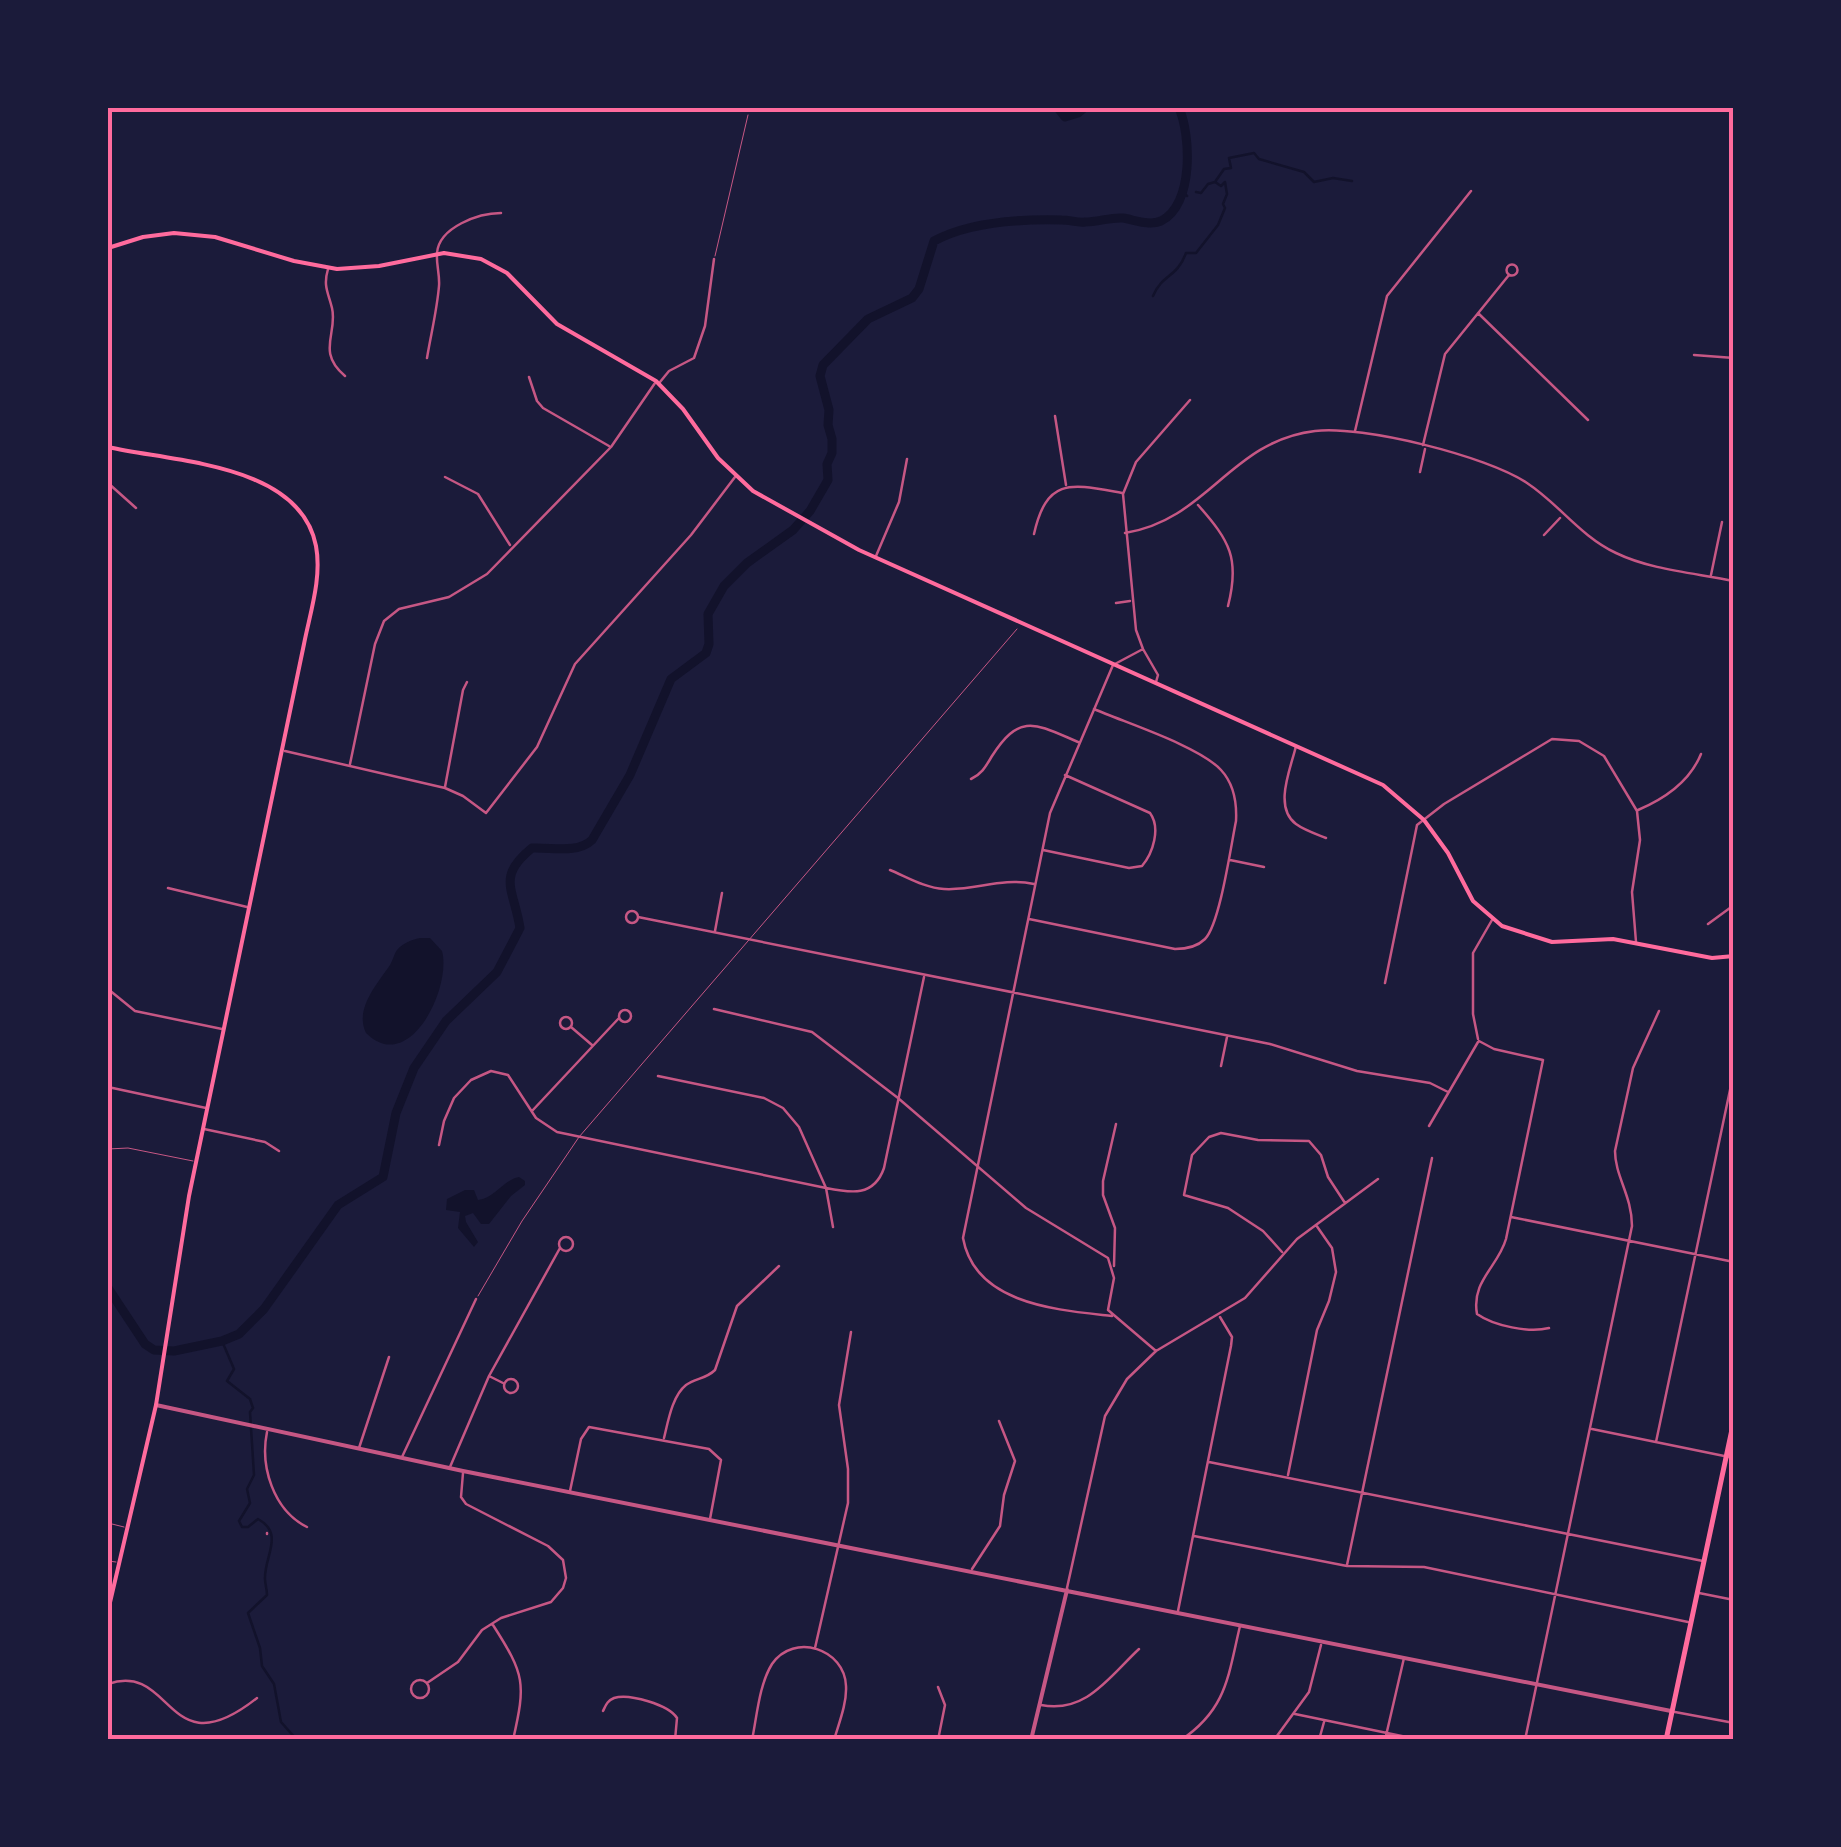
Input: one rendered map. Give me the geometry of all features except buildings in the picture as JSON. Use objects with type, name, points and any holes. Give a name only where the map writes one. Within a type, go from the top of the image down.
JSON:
[{"type":"main road","points":[[108,248],[142,237],[191,233],[328,268],[370,268],[437,254],[464,254],[490,262],[556,324],[658,382],[735,477],[778,506],[875,557],[1296,744],[1374,780],[1400,797],[1424,820],[1448,853],[1467,894],[1492,920],[1552,942],[1601,938],[1712,958],[1734,956]]},
{"type":"main road","points":[[108,1611],[156,1405],[196,1162],[314,592],[317,557],[309,526],[288,500],[254,478],[109,447]]},
{"type":"main road","points":[[1666,1740],[1730,1458],[1734,1420]]},
{"type":"street","points":[[1354,432],[1387,296],[1471,191]]},
{"type":"street","points":[[427,358],[439,288],[437,254],[446,235],[465,222],[501,213]]},
{"type":"street","points":[[350,765],[375,644],[384,621],[399,610],[449,598],[488,574],[611,447],[658,382],[669,371],[694,358],[705,326],[714,260]]},
{"type":"street","points":[[328,268],[324,286],[332,312],[328,346],[345,376]]},
{"type":"street","points":[[1420,472],[1445,354],[1509,274]]},
{"type":"street","points":[[1477,312],[1588,420]]},
{"type":"street","points":[[1694,355],[1734,358]]},
{"type":"street","points":[[529,377],[543,408],[611,447]]},
{"type":"street","points":[[1156,682],[1158,675],[1143,649],[1132,601],[1123,494],[1136,462],[1190,400]]},
{"type":"street","points":[[1055,416],[1066,487]]},
{"type":"street","points":[[1125,533],[1165,522],[1196,503],[1236,464],[1268,445],[1318,430],[1354,432],[1502,468],[1531,486],[1586,536],[1618,554],[1734,581]]},
{"type":"street","points":[[108,462],[109,447]]},
{"type":"street","points":[[875,557],[899,502],[907,459]]},
{"type":"street","points":[[281,750],[445,788],[486,813],[537,746],[575,664],[691,535],[735,477]]},
{"type":"street","points":[[445,478],[478,494],[511,546]]},
{"type":"street","points":[[108,484],[136,508]]},
{"type":"street","points":[[1034,534],[1047,497],[1066,487],[1123,494]]},
{"type":"street","points":[[1196,503],[1230,548],[1235,580],[1228,606]]},
{"type":"street","points":[[1544,535],[1562,516]]},
{"type":"street","points":[[1710,576],[1722,522]]},
{"type":"street","points":[[1116,603],[1132,601]]},
{"type":"street","points":[[1112,1316],[1034,1306],[974,1268],[964,1238],[1050,813],[1114,665],[1143,649]]},
{"type":"street","points":[[445,788],[467,682]]},
{"type":"street","points":[[1028,918],[1175,949],[1195,946],[1210,933],[1214,923],[1236,806],[1233,790],[1220,768],[1199,754],[1094,709]]},
{"type":"street","points":[[971,779],[980,775],[1003,738],[1016,728],[1038,725],[1080,742]]},
{"type":"street","points":[[1385,983],[1418,825],[1444,804],[1552,738],[1580,740],[1604,756],[1637,811],[1640,840],[1632,892],[1636,943]]},
{"type":"street","points":[[1296,744],[1286,810],[1298,826],[1326,838]]},
{"type":"street","points":[[1637,811],[1654,804],[1681,783],[1701,754]]},
{"type":"street","points":[[1042,850],[1129,868],[1142,866],[1150,856],[1156,827],[1150,813],[1065,775]]},
{"type":"street","points":[[1228,860],[1264,867]]},
{"type":"street","points":[[890,870],[946,889],[996,880],[1035,884]]},
{"type":"street","points":[[168,888],[249,907]]},
{"type":"street","points":[[714,932],[722,893]]},
{"type":"street","points":[[1708,924],[1734,905]]},
{"type":"street","points":[[638,917],[1270,1044],[1356,1071],[1430,1083],[1448,1092]]},
{"type":"street","points":[[1428,1126],[1479,1040],[1474,1014],[1474,953],[1492,920]]},
{"type":"street","points":[[439,1145],[454,1098],[480,1074],[491,1071],[508,1075],[530,1112],[545,1126],[579,1138],[861,1192],[880,1178],[924,976]]},
{"type":"street","points":[[108,989],[135,1011],[224,1030]]},
{"type":"street","points":[[714,1009],[812,1032],[898,1098],[1026,1208],[1097,1250],[1114,1268]]},
{"type":"street","points":[[1525,1740],[1630,1241],[1632,1210],[1615,1151],[1633,1068],[1659,1011]]},
{"type":"street","points":[[530,1112],[619,1018]]},
{"type":"street","points":[[571,1027],[593,1046]]},
{"type":"street","points":[[1221,1066],[1227,1036]]},
{"type":"street","points":[[1479,1040],[1494,1049],[1543,1060],[1504,1247],[1478,1288],[1477,1314],[1492,1322],[1538,1331],[1549,1328]]},
{"type":"street","points":[[1656,1442],[1734,1072]]},
{"type":"street","points":[[658,1076],[764,1098],[783,1108],[799,1127],[826,1188],[833,1227]]},
{"type":"street","points":[[108,1086],[207,1108]]},
{"type":"street","points":[[1116,1124],[1103,1182],[1103,1195],[1115,1228],[1108,1310],[1156,1352]]},
{"type":"street","points":[[203,1129],[265,1142],[279,1151]]},
{"type":"street","points":[[1283,1253],[1263,1231],[1228,1208],[1184,1195],[1192,1155],[1209,1137],[1221,1133],[1258,1140],[1309,1141],[1316,1146],[1328,1177],[1346,1203]]},
{"type":"street","points":[[1347,1566],[1432,1158]]},
{"type":"street","points":[[1031,1740],[1105,1416],[1126,1380],[1156,1352],[1219,1316],[1257,1287],[1283,1253],[1378,1179]]},
{"type":"street","points":[[1510,1216],[1734,1262]]},
{"type":"street","points":[[1288,1476],[1317,1330],[1330,1301],[1336,1272],[1332,1248],[1316,1225]]},
{"type":"street","points":[[449,1468],[489,1376],[560,1248]]},
{"type":"street","points":[[664,1440],[670,1414],[686,1386],[715,1370],[737,1306],[779,1266]]},
{"type":"street","points":[[401,1458],[476,1299]]},
{"type":"street","points":[[1178,1612],[1232,1346],[1232,1337],[1219,1316]]},
{"type":"street","points":[[815,1648],[840,1545],[849,1481],[839,1405],[852,1332]]},
{"type":"street","points":[[359,1449],[390,1358]]},
{"type":"street","points":[[489,1376],[504,1383]]},
{"type":"street","points":[[156,1405],[463,1471],[1734,1724]]},
{"type":"street","points":[[972,1571],[975,1560],[988,1548],[1000,1526],[1004,1494],[1015,1461],[999,1421]]},
{"type":"street","points":[[570,1492],[580,1439],[589,1427],[664,1440],[709,1449],[721,1460],[710,1520]]},
{"type":"street","points":[[1591,1428],[1730,1458]]},
{"type":"street","points":[[267,1430],[264,1449],[269,1482],[292,1516],[307,1527]]},
{"type":"street","points":[[1209,1462],[1704,1561]]},
{"type":"street","points":[[427,1683],[458,1662],[473,1639],[493,1624],[550,1602],[563,1588],[563,1560],[548,1546],[466,1504],[461,1497],[463,1471]]},
{"type":"street","points":[[1194,1536],[1347,1566],[1424,1567],[1692,1623]]},
{"type":"street","points":[[1698,1592],[1734,1600]]},
{"type":"street","points":[[493,1624],[520,1673],[522,1695],[513,1740]]},
{"type":"street","points":[[1181,1740],[1210,1718],[1218,1706],[1240,1624]]},
{"type":"street","points":[[1274,1740],[1309,1692],[1322,1641]]},
{"type":"street","points":[[752,1740],[774,1660],[797,1648],[815,1648],[834,1657],[844,1676],[847,1688],[834,1740]]},
{"type":"street","points":[[1040,1704],[1059,1708],[1076,1705],[1139,1649]]},
{"type":"street","points":[[1385,1740],[1404,1658]]},
{"type":"street","points":[[108,1684],[122,1681],[148,1688],[159,1694],[170,1710],[205,1724],[232,1716],[257,1698]]},
{"type":"street","points":[[938,1686],[945,1705],[938,1740]]},
{"type":"street","points":[[603,1711],[615,1698],[664,1706],[677,1718],[676,1740]]},
{"type":"street","points":[[1295,1714],[1421,1740]]},
{"type":"street","points":[[1320,1740],[1324,1720]]},
{"type":"lane","points":[[714,260],[748,114]]},
{"type":"lane","points":[[476,1299],[522,1221],[579,1138],[1017,629]]},
{"type":"lane","points":[[108,1149],[128,1148],[196,1162]]},
{"type":"lane","points":[[108,1523],[127,1528]]},
{"type":"lane","points":[[108,1561],[119,1563]]},
{"type":"shaded area","points":[[420,938],[430,938],[442,951],[443,967],[434,1005],[412,1036],[397,1044],[382,1043],[366,1033],[365,1006],[397,950]]},
{"type":"shaded area","points":[[519,1177],[525,1185],[489,1224],[481,1224],[473,1213],[465,1216],[478,1242],[474,1247],[458,1228],[460,1212],[446,1210],[447,1199],[474,1190],[478,1200],[484,1199]]},
{"type":"waterway","points":[[1058,108],[1065,117],[1084,108]]},
{"type":"waterway","points":[[108,1288],[145,1344],[154,1350],[174,1351],[222,1341],[239,1334],[264,1309],[338,1205],[383,1177],[396,1113],[414,1068],[446,1021],[497,972],[520,928],[510,884],[514,867],[532,848],[572,848],[592,840],[630,775],[671,679],[706,653],[708,614],[724,586],[747,563],[793,530],[810,511],[828,480],[827,464],[832,453],[829,410],[820,376],[823,365],[868,319],[912,298],[919,289],[934,241],[948,235],[1014,221],[1161,221],[1172,213],[1179,200],[1187,169],[1186,135],[1179,108]]},
{"type":"waterway","points":[[1196,192],[1201,193],[1224,169],[1231,168],[1229,158],[1254,153],[1259,159],[1304,172],[1314,182],[1333,178],[1352,181]]},
{"type":"waterway","points":[[1153,296],[1186,253],[1196,253],[1218,225],[1227,194],[1225,182],[1221,186],[1215,182]]},
{"type":"waterway","points":[[1182,191],[1187,196]]},
{"type":"waterway","points":[[222,1341],[234,1369],[227,1381],[250,1399],[253,1408],[250,1412],[254,1475],[247,1489],[250,1503],[239,1521],[242,1527],[248,1527],[258,1519],[266,1525],[272,1539],[265,1581],[267,1595],[248,1613],[262,1666],[274,1684],[281,1722],[297,1740]]}]
